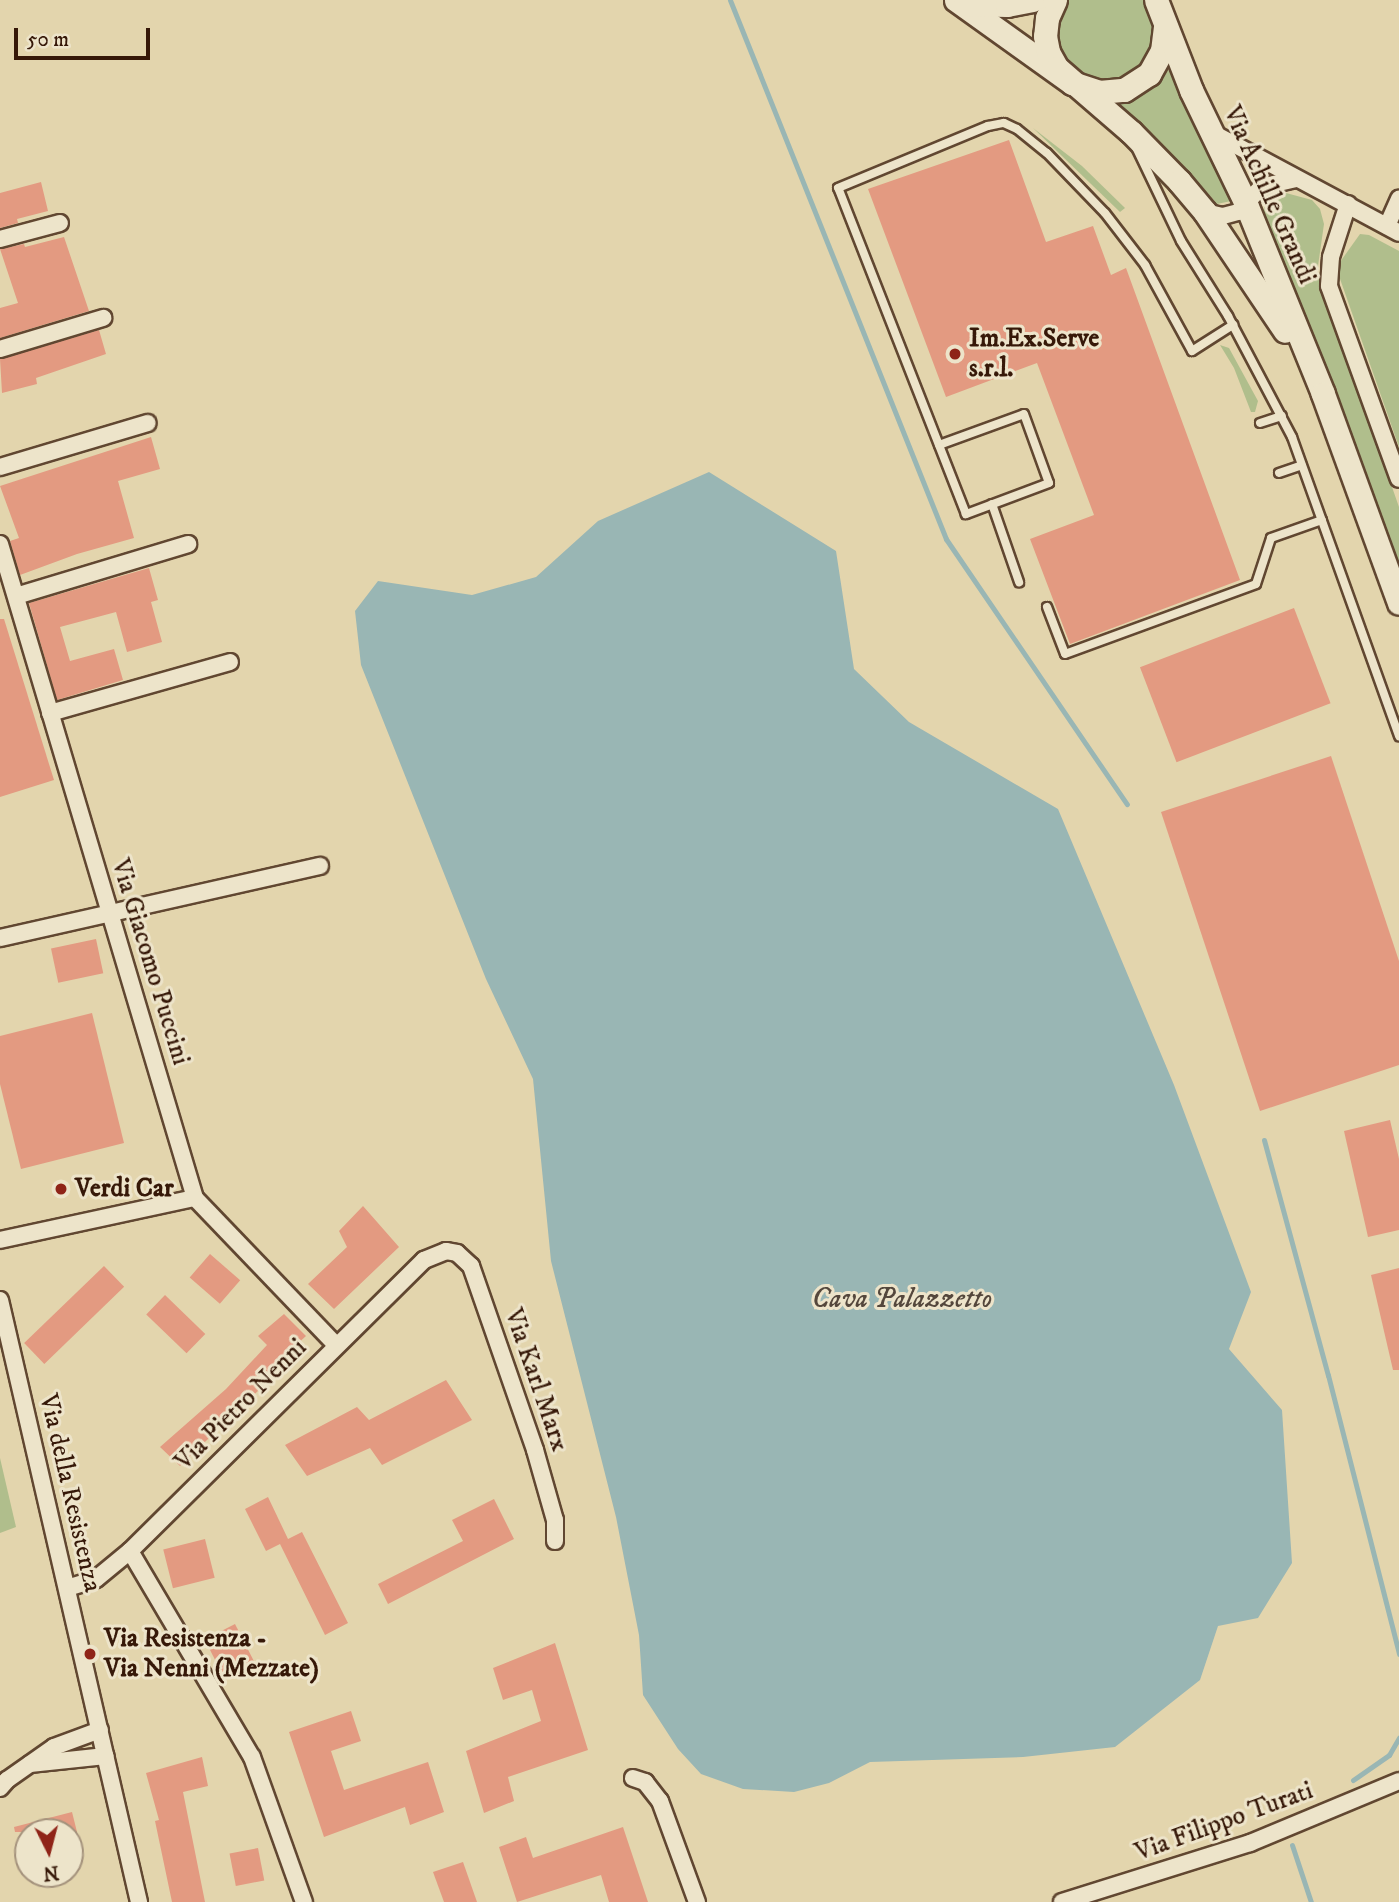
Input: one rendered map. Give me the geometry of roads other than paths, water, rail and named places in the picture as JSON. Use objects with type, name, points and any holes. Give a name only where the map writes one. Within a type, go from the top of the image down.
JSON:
[{"type":"main road","points":[[960,2],[1007,5],[1032,0]]},
{"type":"main road","name":"Via Achille Grandi","points":[[1055,0],[1046,22],[1046,44],[1055,65],[1131,132],[1205,212],[1265,298],[1323,394]]},
{"type":"main road","points":[[960,2],[1069,80]]},
{"type":"main road","name":"Via Achille Grandi","points":[[1069,80],[1089,90],[1108,93],[1124,90],[1141,81],[1154,68],[1163,51],[1160,6]]},
{"type":"main road","name":"Via Achille Grandi","points":[[1160,6],[1182,70],[1246,204],[1323,394],[1399,603]]},
{"type":"street","points":[[1211,132],[1393,229],[1399,199]]},
{"type":"street","points":[[1205,212],[1231,215],[1241,211],[1256,191],[1267,184],[1295,179]]},
{"type":"street","name":"Via Achille Grandi","points":[[1348,204],[1331,257],[1329,286],[1399,479]]},
{"type":"street","points":[[0,239],[61,223]]},
{"type":"street","points":[[0,349],[103,318]]},
{"type":"street","points":[[0,467],[148,423]]},
{"type":"street","name":"Via Giacomo Puccini","points":[[0,544],[195,1198],[336,1345]]},
{"type":"street","points":[[16,596],[188,544]]},
{"type":"street","points":[[50,713],[230,662]]},
{"type":"street","points":[[0,938],[320,866]]},
{"type":"street","points":[[0,1240],[195,1198]]},
{"type":"street","name":"Via Pietro Nenni","points":[[67,1588],[96,1579],[130,1551],[424,1259],[446,1251]]},
{"type":"street","name":"Via Karl Marx","points":[[446,1251],[457,1253],[471,1266],[536,1450],[554,1512],[555,1541]]},
{"type":"street","name":"Via della Resistenza","points":[[0,1300],[139,1902]]},
{"type":"street","points":[[130,1551],[252,1757],[304,1902]]},
{"type":"street","points":[[0,1788],[27,1764],[63,1743],[100,1730]]},
{"type":"street","points":[[27,1764],[106,1756]]},
{"type":"street","points":[[633,1778],[645,1782],[660,1801],[697,1902]]},
{"type":"street","name":"Via Filippo Turati","points":[[1062,1902],[1250,1843],[1399,1781]]},
{"type":"lane","points":[[939,445],[1024,414],[1049,483],[966,514],[838,188],[1003,123],[1017,129],[1047,153],[1105,213],[1145,265],[1192,351],[1233,325]]},
{"type":"lane","points":[[1131,132],[1138,155],[1181,241],[1233,325],[1282,416],[1399,736]]},
{"type":"lane","points":[[1260,423],[1282,416]]},
{"type":"lane","points":[[1279,473],[1302,465]]},
{"type":"lane","points":[[992,505],[1019,582]]},
{"type":"lane","points":[[1047,607],[1065,654],[1256,584],[1271,538],[1322,520]]},
{"type":"water","name":"Cava Palazzetto","points":[[709,472],[836,551],[854,669],[909,722],[1058,809],[1174,1085],[1251,1292],[1229,1349],[1282,1410],[1292,1563],[1258,1618],[1218,1626],[1200,1680],[1115,1747],[1023,1757],[870,1762],[829,1783],[794,1792],[743,1789],[701,1774],[678,1749],[643,1695],[639,1635],[616,1517],[551,1261],[533,1079],[486,979],[361,665],[355,611],[378,581],[472,595],[536,577],[598,521]]},
{"type":"waterway","points":[[730,0],[946,539],[1127,804]]},
{"type":"waterway","points":[[1264,1140],[1328,1375],[1399,1654]]},
{"type":"waterway","points":[[1353,1780],[1389,1755],[1399,1738]]},
{"type":"waterway","points":[[1292,1845],[1311,1902]]},
{"type":"place","name":"Im.Ex.Serve s.r.l.","points":[[955,354]]},
{"type":"place","name":"Verdi Car","points":[[61,1189]]},
{"type":"place","name":"Via Resistenza - Via Nenni (Mezzate)","points":[[90,1654]]}]
